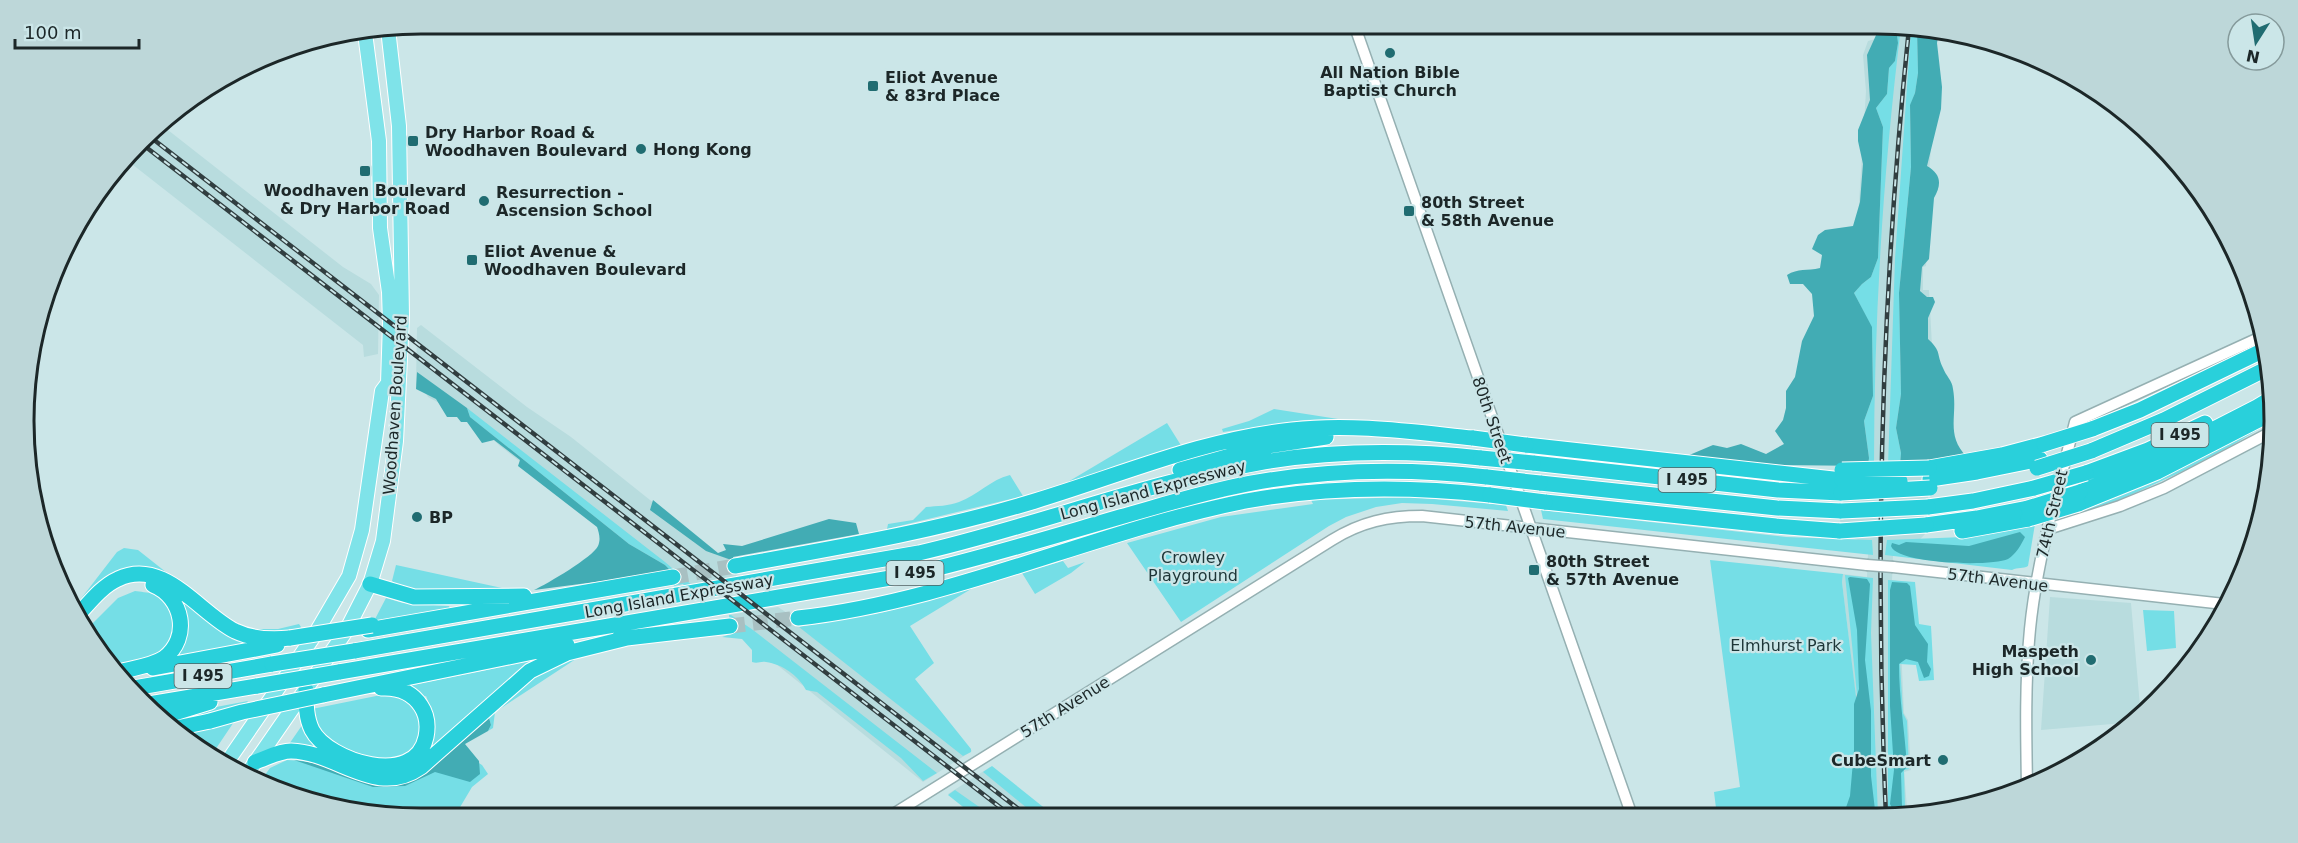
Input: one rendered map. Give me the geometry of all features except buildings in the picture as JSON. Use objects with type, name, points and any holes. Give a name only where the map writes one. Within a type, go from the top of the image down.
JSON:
[{"type":"highway","points":[[735,566],[880,539],[985,515],[1090,484],[1197,448],[1234,439],[1311,428],[1356,428],[1473,438],[1842,481],[1930,478],[2002,456],[2040,457],[2092,429],[2140,410],[2257,353]]},
{"type":"highway","name":"Long Island Expressway","points":[[140,687],[889,560],[979,539],[1198,475],[1290,458],[1382,452],[1481,458],[1778,490],[1842,481],[1930,478],[1977,482],[2040,457],[2096,448],[2164,420],[2260,372]]},
{"type":"highway","name":"Long Island Expressway","points":[[156,703],[914,574],[1002,552],[1191,497],[1250,483],[1310,475],[1370,471],[1430,472],[1757,507],[1841,511],[1928,507],[1973,501],[2034,488],[2148,450],[2263,395]]},
{"type":"highway","points":[[2079,498],[2263,403]]},
{"type":"highway","points":[[798,618],[833,614],[895,601],[1206,510],[1303,492],[1376,488],[1442,490],[1776,526],[1840,531],[1926,529],[1977,518],[2028,513],[2157,472],[2264,416]]},
{"type":"highway","points":[[1110,500],[1164,474],[1256,448],[1311,438],[1395,431]]},
{"type":"highway","points":[[83,610],[112,582],[128,575],[144,574],[164,580],[218,621],[241,633],[265,639],[288,641]]},
{"type":"highway","points":[[127,672],[288,641],[673,577]]},
{"type":"highway","points":[[370,584],[400,594],[423,597],[580,594]]},
{"type":"highway","points":[[88,619],[109,597],[128,585],[155,586],[173,600],[179,614],[181,628],[173,649],[157,662],[126,671]]},
{"type":"highway","points":[[322,698],[501,658],[590,641],[730,626]]},
{"type":"highway","points":[[255,762],[284,752],[299,752],[374,777],[389,779],[402,777],[421,767],[530,671],[567,653],[627,638]]},
{"type":"highway","points":[[169,715],[255,686]]},
{"type":"highway","points":[[183,727],[243,712],[322,698],[379,688],[402,690],[417,700],[423,709],[427,727],[424,745],[410,760],[389,767],[374,766],[335,751],[320,741],[311,729],[307,714],[306,690]]},
{"type":"main road","name":"Woodhaven Boulevard","points":[[250,769],[346,631],[370,584],[383,541],[394,465],[402,317],[399,126],[389,36]]},
{"type":"main road","name":"Woodhaven Boulevard","points":[[230,758],[314,636],[349,576],[362,530],[382,391],[388,383],[390,324],[389,292],[380,228],[379,141],[366,39]]},
{"type":"main road","points":[[349,576],[370,584]]},
{"type":"street","name":"80th Street","points":[[1357,34],[1629,808]]},
{"type":"street","name":"74th Street","points":[[2027,778],[2026,697],[2030,627],[2048,529],[2075,422],[2255,340]]},
{"type":"street","points":[[2048,529],[2109,510],[2164,488],[2263,436]]},
{"type":"street","name":"57th Avenue","points":[[903,808],[1349,530],[1388,517],[1408,516],[2218,603]]},
{"type":"shaded area","points":[[1877,34],[1897,35],[1895,61],[1889,68],[1887,94],[1876,108],[1883,127],[1878,258],[1871,277],[1854,293],[1872,327],[1873,396],[1864,421],[1868,466],[1779,465],[1687,456],[1713,445],[1727,448],[1741,444],[1766,454],[1784,444],[1775,431],[1783,420],[1786,391],[1795,377],[1802,341],[1814,316],[1812,294],[1803,284],[1790,284],[1787,275],[1799,270],[1820,268],[1822,255],[1812,249],[1818,235],[1825,230],[1853,226],[1860,202],[1863,164],[1858,130],[1870,100],[1867,55]]},
{"type":"shaded area","points":[[1883,34],[1931,39],[1933,121],[1927,200],[1932,204],[1926,266],[1923,267],[1923,290],[1929,290],[1934,383],[1926,533],[1904,556],[1893,556],[1892,580],[1898,581],[1904,713],[1908,720],[1911,770],[1904,772],[1907,807],[1902,808],[1858,808],[1863,759],[1842,582],[1843,574],[1867,577],[1868,554],[1858,540],[1840,531],[1866,91],[1863,55],[1868,41]]},
{"type":"shaded area","points":[[1917,37],[1938,40],[1942,87],[1941,109],[1927,166],[1935,172],[1939,184],[1934,198],[1929,259],[1922,267],[1920,291],[1927,297],[1933,297],[1935,302],[1928,318],[1928,339],[1937,350],[1952,386],[1954,433],[1960,449],[1967,457],[1900,465],[1901,453],[1896,428],[1901,394],[1899,293],[1911,167],[1910,105],[1915,93],[1918,73]]},
{"type":"shaded area","points":[[168,130],[343,267],[371,284],[379,295],[378,354],[364,357],[363,345],[132,164]]},
{"type":"shaded area","points":[[421,325],[527,407],[571,437],[719,555],[734,561],[737,579],[686,588],[683,584],[674,586],[672,572],[618,537],[500,446],[473,421],[428,397],[424,390],[416,385],[417,328]]},
{"type":"shaded area","points":[[417,372],[467,408],[470,417],[629,544],[665,565],[672,572],[534,590],[569,570],[594,551],[599,541],[597,527],[518,466],[520,460],[494,440],[482,443],[467,422],[461,422],[457,417],[447,417],[436,399],[416,389]]},
{"type":"shaded area","points":[[653,500],[718,553],[726,550],[723,544],[742,546],[829,519],[856,523],[859,534],[733,557],[734,561],[706,551],[650,510]]},
{"type":"shaded area","points":[[2020,532],[2025,537],[2013,555],[2008,559],[1983,563],[1945,562],[1909,557],[1897,552],[1891,546],[1892,543],[1899,545],[1906,542],[1969,546]]},
{"type":"shaded area","points":[[1848,578],[1867,579],[1870,584],[1865,660],[1871,711],[1871,776],[1875,808],[1846,808],[1850,796],[1854,750],[1854,704],[1859,689],[1857,630]]},
{"type":"shaded area","points":[[1892,582],[1907,583],[1910,586],[1915,625],[1928,644],[1927,662],[1931,669],[1929,676],[1924,678],[1918,662],[1906,659],[1899,664],[1907,767],[1901,773],[1901,808],[1892,808],[1890,804],[1894,770],[1890,706],[1890,590]]},
{"type":"shaded area","name":"Maspeth High School","points":[[2050,597],[2131,603],[2140,705],[2119,723],[2041,730]]},
{"type":"shaded area","points":[[778,607],[787,613],[797,612],[799,627],[815,626],[955,732],[972,751],[923,782],[745,639],[729,615]]},
{"type":"shaded area","points":[[488,714],[491,725],[488,731],[465,744],[479,761],[480,774],[470,782],[435,772],[405,786],[373,787],[294,760],[313,763],[377,784]]},
{"type":"shaded area","points":[[990,767],[1044,808],[967,808],[948,794]]},
{"type":"green space","points":[[1897,35],[1900,35],[1889,136],[1881,246],[1874,466],[1868,466],[1864,421],[1873,396],[1872,328],[1854,293],[1871,277],[1878,258],[1883,127],[1876,108],[1887,94],[1889,68],[1895,61]]},
{"type":"green space","points":[[1911,36],[1917,37],[1918,73],[1910,106],[1911,167],[1899,293],[1901,394],[1896,428],[1901,453],[1900,465],[1888,466],[1895,259]]},
{"type":"green space","points":[[467,408],[694,587],[686,588],[683,584],[674,586],[672,572],[665,565],[629,544],[470,417]]},
{"type":"green space","points":[[1274,409],[1338,419],[1305,420],[1223,432],[1222,429],[1249,421]]},
{"type":"green space","points":[[1167,423],[1182,447],[1061,486]]},
{"type":"green space","points":[[2264,425],[2231,446],[2183,471],[2120,500],[2074,517],[2067,515],[2151,483]]},
{"type":"green space","points":[[1010,475],[1023,496],[887,529],[888,524],[913,520],[926,507],[959,502],[996,480]]},
{"type":"green space","name":"Crowley Playground","points":[[1410,497],[1506,505],[1508,511],[1402,503],[1376,507],[1346,517],[1181,622],[1127,543],[1221,517],[1313,504],[1311,500]]},
{"type":"green space","points":[[1541,510],[1786,537],[1872,540],[1873,555],[1543,519]]},
{"type":"green space","points":[[2035,524],[2028,566],[2012,570],[1885,555],[1887,540],[1964,537]]},
{"type":"green space","points":[[124,548],[138,550],[219,614],[237,624],[255,629],[278,629],[299,624],[301,627],[297,633],[280,635],[255,633],[238,628],[216,615],[175,582],[146,569],[129,570],[111,577],[81,606],[79,602],[117,552]]},
{"type":"green space","name":"Elmhurst Park","points":[[1710,560],[1843,574],[1842,582],[1863,754],[1845,575],[1873,578],[1871,633],[1878,808],[1716,808],[1714,792],[1740,787]]},
{"type":"green space","points":[[1063,561],[1068,568],[1085,562],[1035,594],[1022,573]]},
{"type":"green space","points":[[396,565],[502,588],[500,593],[431,593],[399,588],[392,581]]},
{"type":"green space","points":[[1888,580],[1915,582],[1919,624],[1931,626],[1934,680],[1919,681],[1916,665],[1900,664],[1903,713],[1907,721],[1909,769],[1904,770],[1905,808],[1888,808]]},
{"type":"green space","points":[[976,586],[910,626],[934,663],[915,679],[971,749],[971,752],[963,756],[799,627],[884,612]]},
{"type":"green space","points":[[135,591],[161,598],[171,612],[174,621],[175,629],[170,646],[152,658],[121,666],[92,624],[118,598]]},
{"type":"green space","points":[[172,593],[245,641],[246,644],[175,657]]},
{"type":"green space","points":[[386,598],[403,603],[449,606],[450,609],[374,621]]},
{"type":"green space","points":[[2143,610],[2174,611],[2176,648],[2147,651]]},
{"type":"green space","points":[[729,615],[753,630],[937,773],[923,781],[901,758],[817,692],[806,690],[789,672],[772,663],[752,662],[752,650],[742,639],[722,637],[731,634]]},
{"type":"green space","points":[[588,651],[495,712],[493,728],[488,731],[491,725],[488,714],[539,671]]},
{"type":"green space","points":[[540,659],[427,753],[433,731],[431,711],[426,696],[421,698],[408,686]]},
{"type":"green space","points":[[386,694],[401,696],[413,705],[421,718],[423,732],[409,758],[381,761],[329,743],[319,734],[312,709]]},
{"type":"green space","points":[[248,701],[216,749],[174,719],[200,710]]},
{"type":"green space","points":[[305,721],[310,736],[324,754],[295,743],[290,749],[285,750]]},
{"type":"green space","points":[[451,746],[482,765],[488,774],[472,787],[460,808],[396,808],[346,801],[297,788],[265,775],[270,768],[287,760],[304,761],[347,773]]},
{"type":"green space","points":[[992,766],[1044,808],[1027,808],[983,772]]},
{"type":"green space","points":[[955,790],[981,808],[964,808],[948,795]]},
{"type":"tunnel","points":[[673,577],[735,566]]},
{"type":"tunnel","points":[[730,626],[798,618]]},
{"type":"railway","points":[[1886,808],[1881,619],[1883,421],[1892,224],[1908,36]]},
{"type":"railway","points":[[155,141],[1017,808]]},
{"type":"railway","points":[[148,148],[1001,808]]},
{"type":"place","name":"All Nation Bible Baptist Church","points":[[1390,53]]},
{"type":"place","name":"Eliot Avenue & 83rd Place","points":[[873,86]]},
{"type":"place","name":"Dry Harbor Road & Woodhaven Boulevard","points":[[413,141]]},
{"type":"place","name":"Hong Kong","points":[[641,149]]},
{"type":"place","name":"Woodhaven Boulevard & Dry Harbor Road","points":[[365,171]]},
{"type":"place","name":"Resurrection - Ascension School","points":[[484,201]]},
{"type":"place","name":"80th Street & 58th Avenue","points":[[1409,211]]},
{"type":"place","name":"Eliot Avenue & Woodhaven Boulevard","points":[[472,260]]},
{"type":"place","name":"BP","points":[[417,517]]},
{"type":"place","name":"80th Street & 57th Avenue","points":[[1534,570]]},
{"type":"place","name":"Maspeth High School","points":[[2091,660]]},
{"type":"place","name":"CubeSmart","points":[[1943,760]]}]
